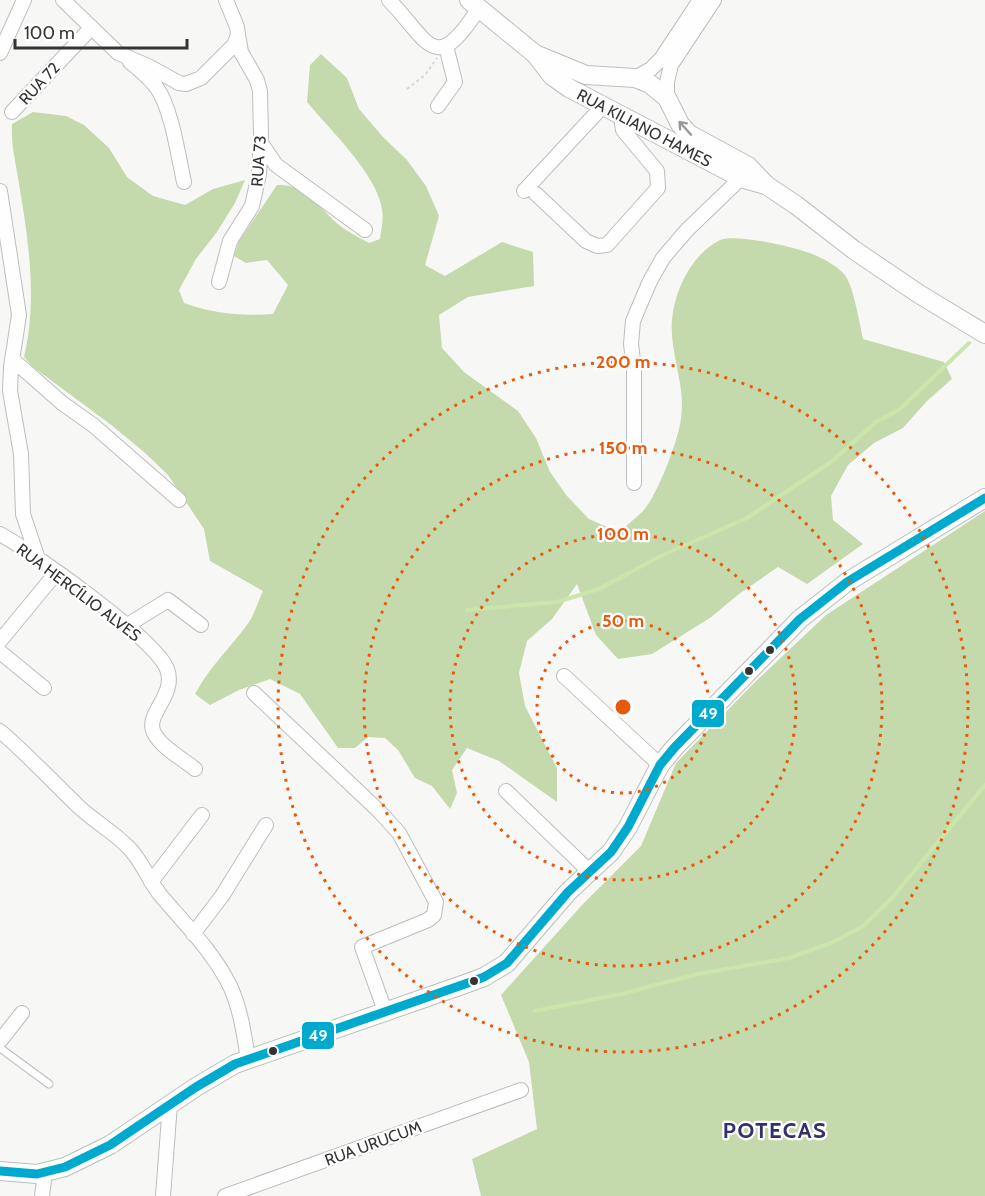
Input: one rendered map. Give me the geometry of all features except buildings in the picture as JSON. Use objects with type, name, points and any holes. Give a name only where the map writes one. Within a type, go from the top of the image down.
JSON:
[{"type":"main road","name":"RUA KILIANO HAMES","points":[[474,4],[535,54],[552,76],[602,107],[741,178],[766,185]]},
{"type":"main road","name":"RUA KILIANO HAMES","points":[[535,54],[586,75],[627,77],[650,84],[667,98],[680,124],[689,134],[748,166],[766,185],[893,278],[985,334]]},
{"type":"main road","points":[[602,107],[605,90],[612,81],[627,77]]},
{"type":"main road","points":[[648,131],[659,124],[663,118],[667,109],[667,98]]},
{"type":"main road","points":[[0,1171],[26,1174],[65,1167],[96,1153],[218,1073],[248,1059],[465,984],[496,970],[517,953],[555,906],[618,843],[660,765],[780,638],[818,603],[848,582],[985,498]]},
{"type":"street","points":[[0,53],[4,34],[24,0]]},
{"type":"street","points":[[63,0],[91,28],[150,79],[159,90],[172,125],[184,182]]},
{"type":"street","name":"RUA 73","points":[[219,282],[230,241],[252,206],[259,174],[261,143],[260,92],[257,80],[241,52],[234,16],[226,0]]},
{"type":"street","points":[[389,0],[425,42],[436,48],[444,47],[468,26],[474,4]]},
{"type":"street","points":[[627,77],[651,69],[661,59],[700,0]]},
{"type":"street","points":[[667,98],[667,82],[671,65],[714,0]]},
{"type":"street","name":"RUA 72","points":[[12,112],[91,28]]},
{"type":"street","points":[[124,57],[148,66],[179,83],[186,84],[201,78],[234,45],[238,35]]},
{"type":"street","points":[[438,106],[455,82],[444,47]]},
{"type":"street","points":[[602,107],[530,192],[586,241],[597,246],[607,244],[658,188],[657,171],[623,130],[621,117]]},
{"type":"street","points":[[261,143],[276,165],[365,230]]},
{"type":"street","points":[[634,483],[634,369],[631,344],[633,321],[650,281],[663,258],[687,230],[741,178]]},
{"type":"street","points":[[0,191],[19,315],[8,365],[10,391],[21,454],[23,514],[38,560]]},
{"type":"street","points":[[8,365],[93,424],[179,500]]},
{"type":"street","name":"RUA HERCÍLIO ALVES","points":[[0,534],[95,600],[163,660],[170,681],[169,690],[154,714],[152,725],[154,733],[195,769]]},
{"type":"street","points":[[0,641],[56,573]]},
{"type":"street","points":[[126,626],[168,600],[201,625]]},
{"type":"street","points":[[0,652],[44,688]]},
{"type":"street","points":[[564,676],[660,765]]},
{"type":"street","points":[[254,693],[399,833],[436,902],[434,915],[428,920],[362,947],[385,1011]]},
{"type":"street","points":[[0,731],[81,809],[137,857],[156,890],[211,955],[230,986],[240,1016],[248,1059]]},
{"type":"street","points":[[506,791],[589,871]]},
{"type":"street","points":[[151,882],[202,815]]},
{"type":"street","points":[[193,934],[222,896],[266,825]]},
{"type":"street","points":[[0,1041],[22,1013]]},
{"type":"street","name":"RUA URUCUM","points":[[225,1196],[521,1089]]},
{"type":"street","points":[[163,1196],[170,1104]]},
{"type":"street","points":[[42,1196],[45,1172]]},
{"type":"lane","points":[[0,1048],[49,1084]]},
{"type":"path","points":[[407,89],[431,68],[444,47]]},
{"type":"green space","points":[[321,54],[347,78],[359,109],[407,160],[426,186],[439,216],[425,265],[445,276],[502,242],[533,252],[534,286],[468,297],[439,315],[442,348],[464,372],[518,411],[536,438],[550,472],[567,496],[589,519],[619,532],[649,504],[661,481],[676,439],[682,405],[672,332],[674,308],[681,285],[693,263],[710,246],[720,240],[739,238],[768,242],[809,253],[835,266],[850,286],[863,339],[944,362],[952,379],[927,401],[903,428],[874,443],[848,465],[831,496],[833,520],[863,544],[807,584],[778,567],[710,618],[652,654],[618,659],[596,635],[577,584],[552,619],[527,641],[519,673],[525,706],[557,768],[557,802],[499,761],[467,748],[452,770],[457,793],[450,809],[432,786],[415,778],[398,750],[385,738],[368,737],[355,748],[338,748],[300,694],[270,679],[239,690],[210,705],[195,694],[207,674],[249,622],[263,591],[210,561],[204,529],[168,475],[110,424],[33,367],[24,357],[30,312],[30,268],[12,124],[33,112],[66,116],[84,125],[109,148],[127,177],[153,196],[185,205],[213,189],[245,180],[235,203],[217,232],[196,259],[179,290],[184,303],[206,310],[250,315],[273,314],[288,285],[267,260],[246,263],[234,256],[239,241],[277,185],[296,188],[312,198],[339,225],[369,243],[380,239],[383,213],[379,196],[372,182],[351,153],[307,102],[310,65]]},
{"type":"green space","points":[[985,511],[985,1196],[481,1196],[472,1159],[537,1129],[529,1062],[501,995],[583,904],[641,846],[676,763],[755,682],[826,615]]},
{"type":"waterway","points":[[467,610],[557,602],[599,589],[661,556],[747,518],[831,462],[876,422],[900,409],[969,343]]},
{"type":"waterway","points":[[535,1011],[621,994],[698,974],[789,958],[831,943],[862,927],[891,899],[985,785]]},
{"type":"transit line","name":"49","points":[[0,1171],[37,1174],[65,1167],[110,1145],[196,1087],[235,1064],[484,977],[507,963],[568,892],[611,852],[628,827],[660,765],[675,747],[800,619],[847,582],[985,498]]},
{"type":"district","name":"POTECAS","points":[[775,1130]]}]
